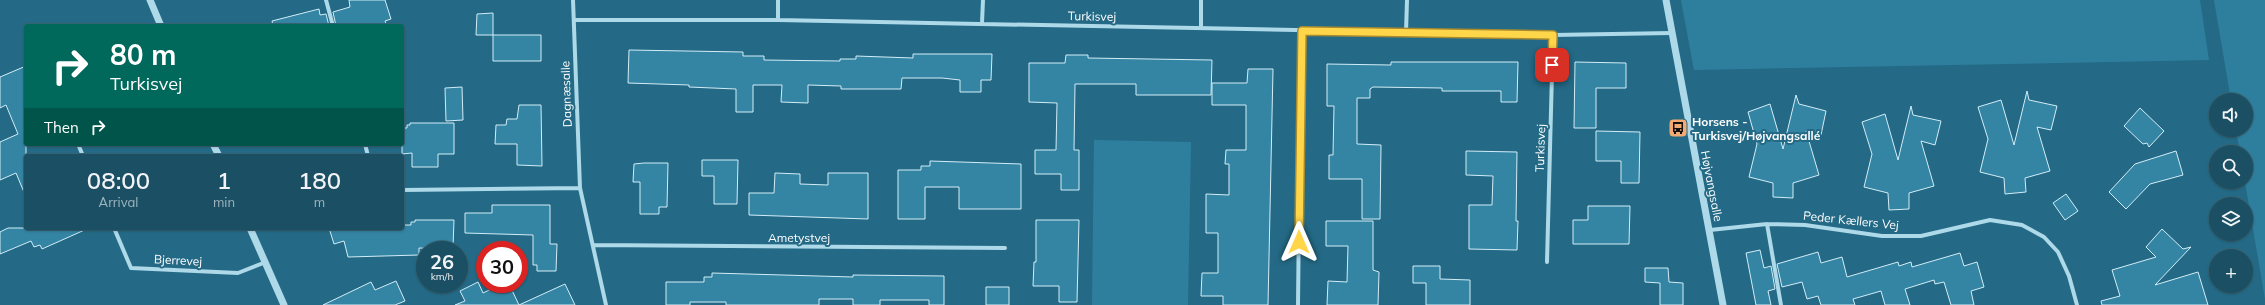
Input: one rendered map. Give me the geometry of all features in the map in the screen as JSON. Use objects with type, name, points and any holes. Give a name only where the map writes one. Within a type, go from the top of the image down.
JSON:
[{"type":"street","points":[[150,0],[160,24]]},
{"type":"street","points":[[326,0],[332,24]]},
{"type":"street","name":"Dagnæsalle","points":[[573,0],[575,20],[580,188],[606,305]]},
{"type":"street","points":[[778,0],[778,20]]},
{"type":"street","points":[[982,23],[983,0]]},
{"type":"street","points":[[1201,0],[1201,28]]},
{"type":"street","points":[[1406,33],[1407,0]]},
{"type":"street","name":"Højvangsalle","points":[[1666,0],[1723,305]]},
{"type":"street","name":"Turkisvej","points":[[575,20],[778,20],[982,23],[1302,31],[1553,35],[1672,33]]},
{"type":"street","points":[[1298,305],[1302,31]]},
{"type":"street","name":"Turkisvej","points":[[1547,262],[1553,35]]},
{"type":"street","points":[[404,190],[580,188]]},
{"type":"street","name":"Peder Kællers Vej","points":[[1710,230],[1767,224],[1805,225],[1882,236],[1921,236],[1990,220],[2022,225],[2044,238],[2058,252],[2069,276],[2077,305]]},
{"type":"street","points":[[1767,224],[1781,305]]},
{"type":"street","name":"Bjerrevej","points":[[115,230],[131,268],[238,273],[266,262]]},
{"type":"street","points":[[251,230],[284,305]]},
{"type":"street","name":"Ametystvej","points":[[593,245],[1005,248]]},
{"type":"shaded area","points":[[1681,0],[2200,0],[2209,60],[1694,70]]},
{"type":"shaded area","points":[[2214,0],[2265,0],[2265,299],[2253,229],[2253,197],[2248,197],[2246,189],[2253,189],[2253,145],[2239,145],[2237,137],[2253,137],[2253,93],[2230,93]]},
{"type":"shaded area","points":[[1094,140],[1191,142],[1188,305],[1092,305]]},
{"type":"building","points":[[349,0],[385,0],[391,19],[385,21],[386,24],[336,24],[333,12],[350,7]]},
{"type":"building","points":[[319,9],[320,15],[326,14],[328,24],[273,24],[272,21]]},
{"type":"building","points":[[493,13],[493,35],[476,35],[477,14]]},
{"type":"building","points":[[493,35],[541,35],[541,61],[493,61]]},
{"type":"building","points":[[629,50],[743,52],[743,56],[764,56],[764,60],[840,61],[840,59],[856,59],[856,56],[913,58],[913,54],[992,54],[991,80],[981,80],[981,92],[960,92],[960,80],[942,78],[902,78],[901,89],[841,89],[841,86],[808,85],[808,103],[781,102],[782,85],[753,85],[753,112],[736,112],[736,89],[689,87],[689,85],[628,83]]},
{"type":"building","points":[[1066,55],[1088,55],[1088,58],[1212,60],[1211,95],[1136,95],[1136,84],[1075,84],[1074,150],[1079,150],[1079,190],[1061,190],[1061,174],[1035,174],[1035,150],[1056,150],[1057,103],[1029,102],[1029,63],[1065,63]]},
{"type":"building","points":[[1391,62],[1518,62],[1517,102],[1501,102],[1501,91],[1442,91],[1442,88],[1373,87],[1370,89],[1370,98],[1357,98],[1357,144],[1381,145],[1380,219],[1362,219],[1362,179],[1329,179],[1329,155],[1333,155],[1334,106],[1327,106],[1327,64],[1391,65]]},
{"type":"building","points":[[1575,62],[1626,63],[1626,88],[1596,88],[1596,128],[1574,128]]},
{"type":"building","points":[[24,67],[24,146],[26,146],[26,154],[24,154],[24,192],[16,173],[0,180],[0,142],[18,134],[6,105],[0,108],[0,77]]},
{"type":"building","points":[[1248,69],[1273,69],[1268,305],[1223,305],[1223,296],[1201,296],[1202,273],[1218,273],[1218,233],[1206,233],[1206,194],[1229,195],[1229,164],[1225,164],[1226,150],[1246,150],[1246,105],[1212,105],[1212,83],[1247,83]]},
{"type":"building","points":[[462,87],[463,120],[446,121],[445,88]]},
{"type":"building","points":[[2027,91],[2029,100],[2057,106],[2051,130],[2037,127],[2050,171],[2025,178],[2026,192],[2005,194],[2004,178],[1980,172],[1988,139],[1978,107],[2001,100],[2014,145]]},
{"type":"building","points":[[1796,95],[1799,104],[1826,111],[1821,135],[1806,131],[1819,175],[1793,183],[1793,198],[1773,197],[1773,183],[1749,177],[1757,144],[1748,112],[1770,104],[1783,149]]},
{"type":"building","points":[[519,105],[541,105],[542,166],[517,165],[517,144],[495,144],[496,125],[506,125],[507,119],[517,119]]},
{"type":"building","points":[[1911,106],[1913,115],[1941,121],[1935,145],[1921,141],[1934,186],[1909,193],[1909,209],[1889,210],[1888,193],[1864,187],[1872,154],[1862,122],[1885,114],[1898,160]]},
{"type":"building","points":[[2140,108],[2164,131],[2149,147],[2147,143],[2143,144],[2124,126]]},
{"type":"building","points":[[410,123],[454,123],[454,154],[438,154],[438,167],[412,167],[412,153],[402,154],[402,146],[404,146],[404,128],[407,128],[407,125],[410,125]]},
{"type":"building","points":[[1596,131],[1640,132],[1639,183],[1621,183],[1621,161],[1596,161]]},
{"type":"building","points":[[1466,151],[1517,152],[1517,250],[1469,249],[1469,205],[1492,205],[1493,176],[1466,175]]},
{"type":"building","points":[[2176,151],[2183,175],[2150,184],[2126,209],[2109,192],[2135,164]]},
{"type":"building","points":[[702,160],[738,160],[737,204],[714,204],[714,176],[702,176]]},
{"type":"building","points":[[930,161],[1021,164],[1021,209],[959,209],[959,187],[925,187],[925,219],[898,219],[898,170],[921,170],[921,166],[930,166]]},
{"type":"building","points":[[668,163],[667,207],[659,207],[659,214],[640,214],[640,182],[633,182],[634,164]]},
{"type":"building","points":[[775,173],[800,174],[800,184],[828,185],[828,173],[868,173],[868,219],[749,215],[749,193],[774,193]]},
{"type":"building","points":[[2066,194],[2078,211],[2065,220],[2053,203]]},
{"type":"building","points":[[492,205],[550,205],[550,244],[557,244],[556,271],[537,271],[537,265],[533,265],[533,235],[465,233],[465,213],[492,213]]},
{"type":"building","points":[[1588,206],[1630,206],[1629,244],[1573,244],[1573,220],[1588,220]]},
{"type":"building","points":[[415,220],[454,220],[453,241],[416,241],[416,255],[348,257],[344,241],[334,244],[330,230],[404,230],[404,225],[411,225],[411,222],[415,222]]},
{"type":"building","points":[[1036,220],[1079,220],[1077,302],[1059,302],[1059,286],[1033,286],[1034,262],[1036,262]]},
{"type":"building","points":[[1326,221],[1373,221],[1373,270],[1379,272],[1378,305],[1327,305],[1328,281],[1347,282],[1348,246],[1326,246]]},
{"type":"building","points":[[8,228],[24,228],[24,230],[85,230],[42,249],[40,245],[34,247],[31,241],[0,254],[0,232]]},
{"type":"building","points":[[2162,229],[2183,249],[2191,247],[2155,285],[2198,272],[2208,305],[2102,305],[2101,301],[2120,296],[2112,270],[2156,257],[2146,247]]},
{"type":"building","points":[[1760,250],[1764,268],[1771,266],[1775,289],[1768,291],[1771,305],[1756,305],[1746,253]]},
{"type":"building","points":[[1818,252],[1821,263],[1842,257],[1847,277],[1898,262],[1899,266],[1911,262],[1912,267],[1960,253],[1964,266],[1977,262],[1984,287],[1971,291],[1974,305],[1951,305],[1944,282],[1935,284],[1934,280],[1905,289],[1910,305],[1885,305],[1881,291],[1853,299],[1855,305],[1821,305],[1818,296],[1807,299],[1802,282],[1782,287],[1777,264]]},
{"type":"building","points":[[1413,266],[1440,266],[1440,279],[1470,280],[1470,305],[1426,305],[1426,283],[1413,283]]},
{"type":"building","points":[[1645,268],[1668,268],[1669,282],[1683,283],[1683,305],[1660,305],[1660,283],[1645,282]]},
{"type":"building","points":[[712,273],[853,277],[853,275],[944,276],[944,305],[929,305],[929,300],[880,300],[880,305],[853,305],[853,299],[819,299],[819,305],[726,305],[726,302],[690,302],[690,305],[666,305],[666,282],[704,282],[704,277],[712,277]]},
{"type":"building","points":[[396,281],[405,301],[395,305],[323,305],[371,282],[375,290]]},
{"type":"building","points":[[476,283],[476,293],[513,293],[519,305],[455,305],[465,301],[461,293],[468,293],[468,287]]},
{"type":"building","points":[[565,284],[575,305],[519,305]]},
{"type":"building","points":[[986,287],[1009,287],[1009,305],[986,305]]},
{"type":"place","name":"Horsens - Turkisvej/Højvangsallé","points":[[1678,128]]},
{"type":"route","points":[[1299,242],[1299,146],[1302,31],[1553,35],[1552,65]]}]
